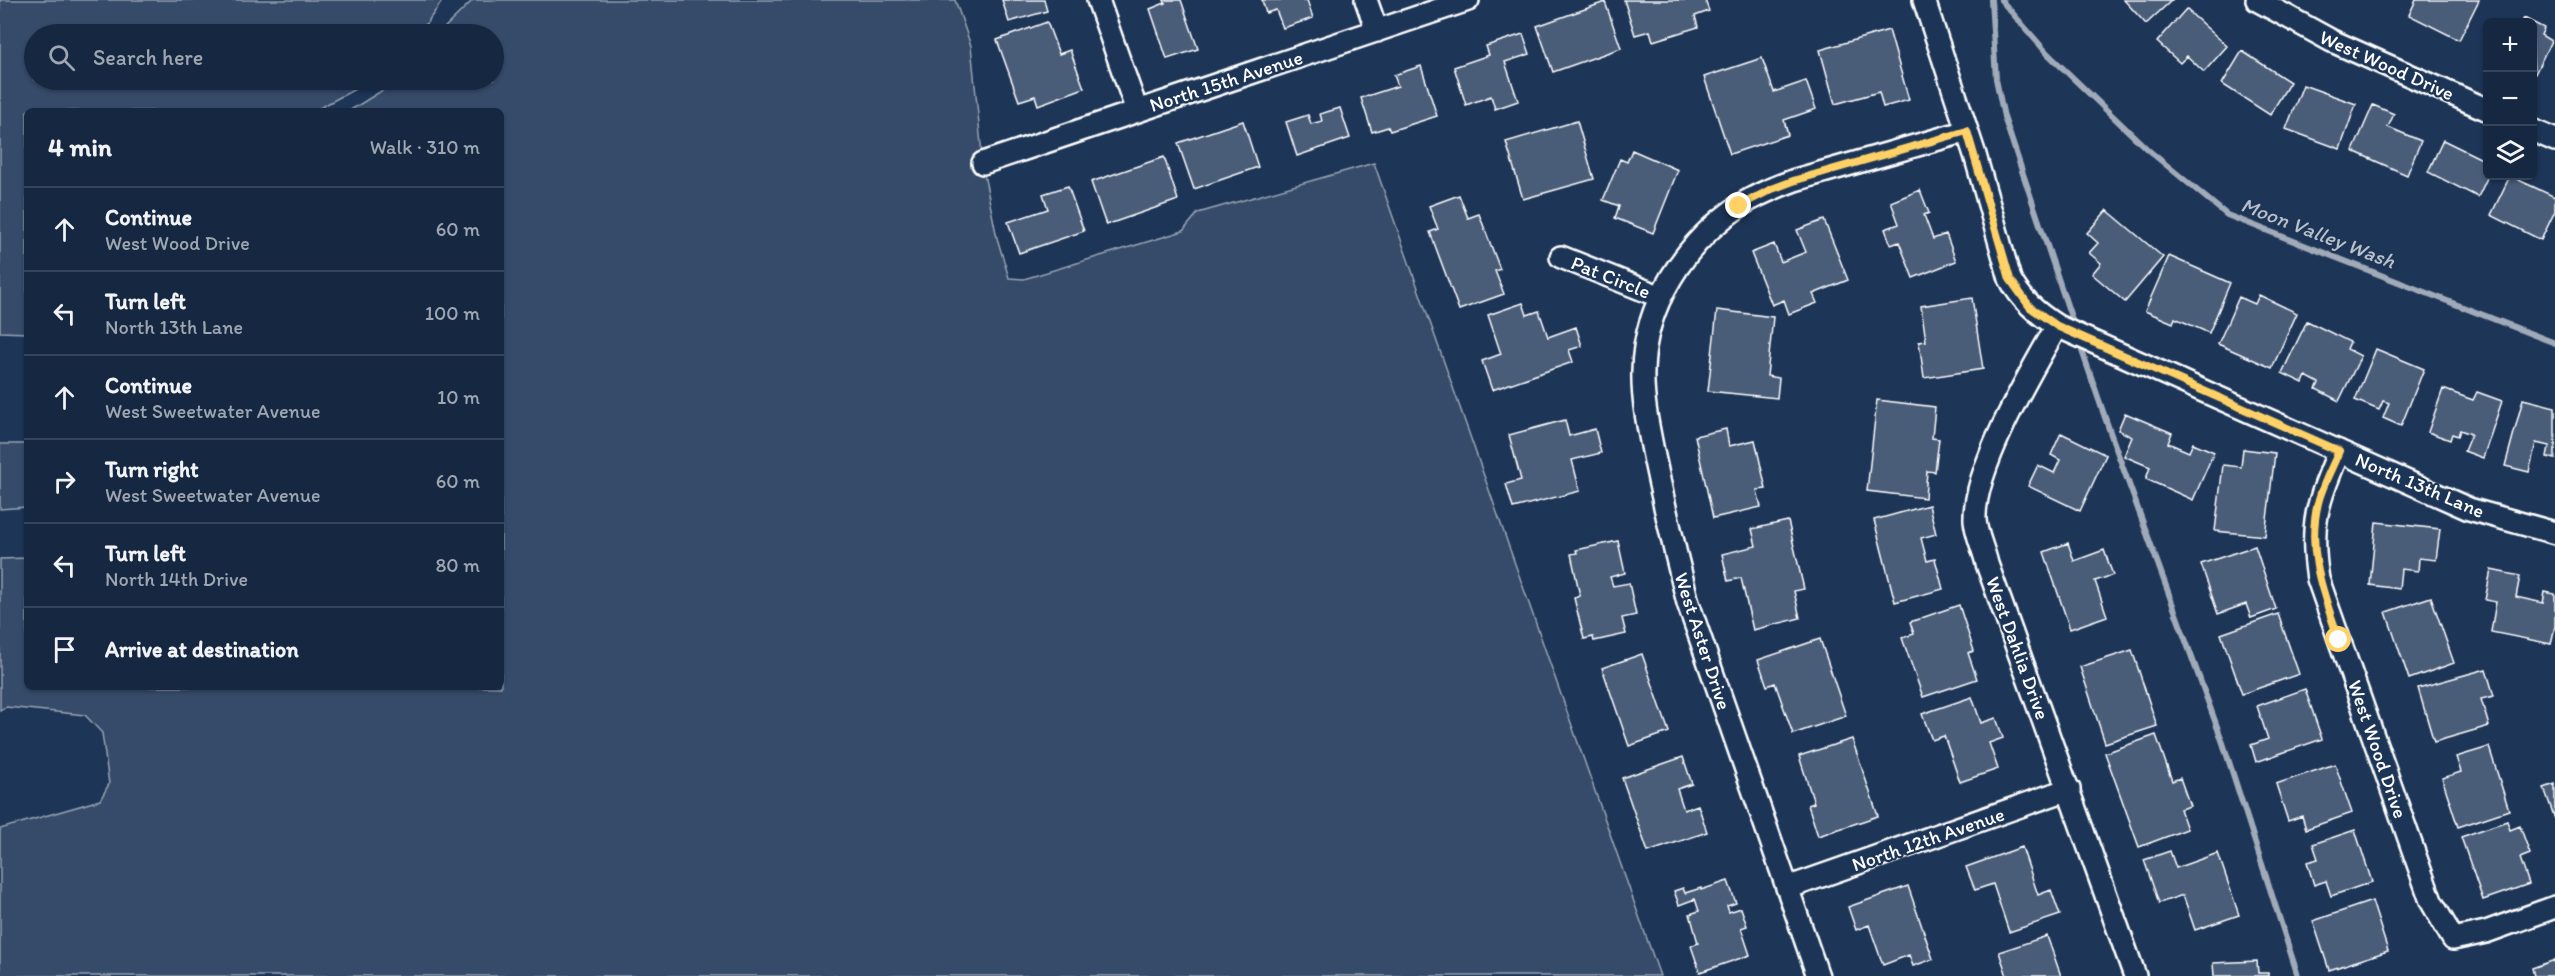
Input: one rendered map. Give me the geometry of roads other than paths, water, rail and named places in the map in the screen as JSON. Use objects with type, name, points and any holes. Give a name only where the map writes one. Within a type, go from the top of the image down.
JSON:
[{"type":"street","points":[[1098,0],[1137,111]]},
{"type":"street","points":[[1366,0],[1377,31]]},
{"type":"street","name":"North 15th Avenue","points":[[983,163],[1468,0]]},
{"type":"street","name":"North 13th Lane","points":[[1924,0],[1967,131],[2010,279],[2030,307],[2061,328],[2469,509],[2555,533]]},
{"type":"street","name":"West Wood Drive","points":[[2257,0],[2332,41],[2483,108]]},
{"type":"street","name":"West Aster Drive","points":[[1818,976],[1689,603],[1646,418],[1643,368],[1652,322],[1661,297],[1677,267],[1695,244],[1719,221],[1754,197],[1796,180],[1967,131]]},
{"type":"street","points":[[2537,132],[2555,140]]},
{"type":"street","name":"Pat Circle","points":[[1561,257],[1661,297]]},
{"type":"street","name":"West Dahlia Drive","points":[[2061,328],[2028,379],[1988,461],[1977,493],[1975,521],[1988,564],[2135,976]]},
{"type":"street","name":"West Wood Drive","points":[[2339,451],[2318,502],[2314,554],[2318,579],[2431,901],[2453,939],[2486,932],[2555,907]]},
{"type":"street","name":"North 12th Avenue","points":[[1787,888],[2069,789]]},
{"type":"waterway","points":[[1991,0],[1996,79],[2004,117],[2075,329]]},
{"type":"waterway","name":"Moon Valley Wash","points":[[2001,0],[2047,53],[2147,149],[2227,215],[2555,343]]},
{"type":"waterway","points":[[2079,342],[2223,743],[2298,976]]}]
